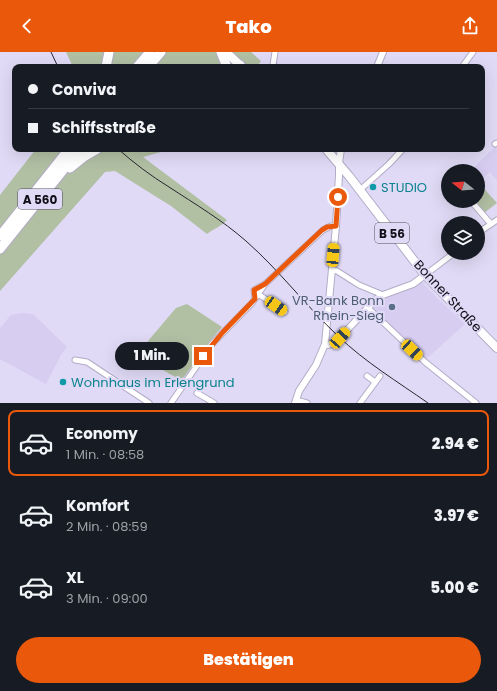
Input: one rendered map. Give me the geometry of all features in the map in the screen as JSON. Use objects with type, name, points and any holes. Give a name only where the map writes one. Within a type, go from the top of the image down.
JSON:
[{"type":"highway","points":[[107,64],[109,52]]},
{"type":"highway","points":[[140,64],[150,52]]},
{"type":"highway","points":[[151,64],[162,52]]},
{"type":"highway","points":[[154,64],[162,52]]},
{"type":"highway","points":[[221,52],[225,64]]},
{"type":"highway","name":"A 560","points":[[0,236],[65,152]]},
{"type":"highway","name":"A 560","points":[[0,249],[78,152]]},
{"type":"highway","points":[[54,182],[92,152]]},
{"type":"main road","points":[[226,52],[237,64]]},
{"type":"main road","name":"Bonner Straße","points":[[329,152],[339,163],[425,275],[497,348]]},
{"type":"street","points":[[273,64],[275,52]]},
{"type":"street","points":[[378,64],[383,52]]},
{"type":"street","points":[[464,64],[473,52]]},
{"type":"street","points":[[307,403],[296,402],[299,391],[316,365],[325,344],[336,226],[341,152]]},
{"type":"street","points":[[360,190],[400,152]]},
{"type":"street","points":[[477,208],[491,224]]},
{"type":"street","points":[[485,228],[497,220]]},
{"type":"street","points":[[171,403],[212,344],[265,284],[322,230],[327,227],[336,226]]},
{"type":"street","points":[[325,344],[328,345],[336,342],[367,307],[383,295],[413,284],[445,260]]},
{"type":"street","points":[[332,270],[337,271],[359,285],[383,295]]},
{"type":"street","points":[[256,294],[285,312]]},
{"type":"street","points":[[367,307],[425,362],[476,403]]},
{"type":"street","points":[[75,360],[87,362],[149,403]]},
{"type":"street","points":[[367,376],[376,382]]},
{"type":"street","points":[[360,403],[380,376]]},
{"type":"street","points":[[197,393],[211,402]]},
{"type":"shaded area","points":[[495,147],[497,149],[497,180],[490,172],[485,176],[485,164],[477,164]]},
{"type":"shaded area","points":[[420,280],[465,324],[425,360],[372,308],[373,305],[381,299]]},
{"type":"shaded area","points":[[21,313],[33,314],[67,347],[62,353],[46,384],[0,359],[0,328],[11,315]]},
{"type":"green space","points":[[66,52],[251,52],[261,61],[259,64],[72,64]]},
{"type":"green space","points":[[34,152],[161,152],[143,157],[227,220],[207,234],[171,206],[115,171],[105,172],[0,291],[0,195]]},
{"type":"green space","points":[[485,190],[497,203],[484,213],[479,208],[485,208]]},
{"type":"green space","points":[[187,304],[222,327],[184,377],[177,378],[138,356],[148,341],[176,308]]},
{"type":"tram line","points":[[51,52],[57,64]]},
{"type":"tram line","points":[[122,152],[149,174],[208,212],[237,233],[270,264],[326,324],[348,345],[428,403]]},
{"type":"place","name":"STUDIO","points":[[373,187]]},
{"type":"place","name":"VR-Bank Bonn Rhein-Sieg","points":[[392,307]]},
{"type":"place","name":"Wohnhaus im Erlengrund","points":[[63,382]]},
{"type":"route","points":[[203,356],[212,344],[255,299],[254,290],[256,288],[265,284],[278,273],[322,230],[327,227],[336,226],[338,197]]}]
